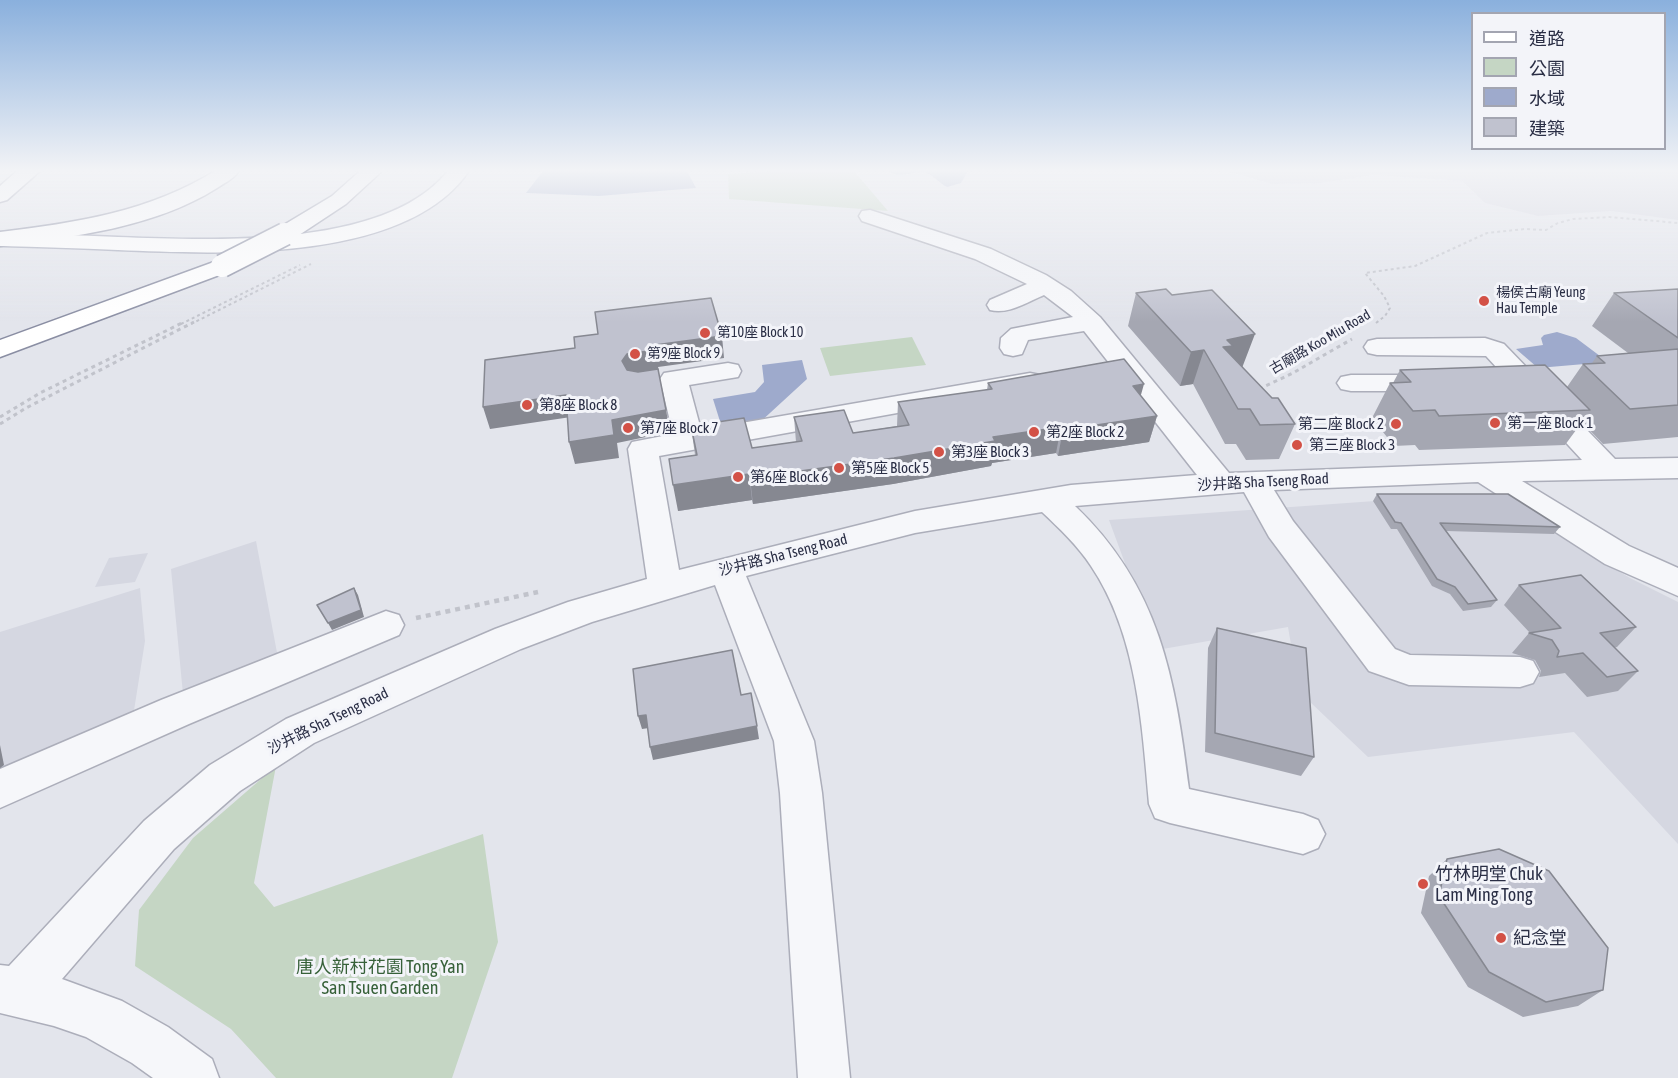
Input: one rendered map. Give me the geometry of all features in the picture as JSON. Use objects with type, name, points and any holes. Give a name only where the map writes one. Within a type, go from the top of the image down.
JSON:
[{"type":"main road","points":[[0,239],[108,221]]},
{"type":"main road","points":[[0,349],[222,266],[305,221]]},
{"type":"main road","points":[[0,239],[237,247],[300,242],[352,232],[381,221]]},
{"type":"street","points":[[887,221],[958,244],[1046,285],[1065,297],[1088,319],[1281,529],[1382,660],[1410,670],[1520,672]]},
{"type":"street","points":[[999,304],[1046,285]]},
{"type":"street","points":[[1013,348],[1014,339],[1020,334],[1088,319]]},
{"type":"street","points":[[1368,337],[1491,348],[1607,469]]},
{"type":"street","points":[[689,442],[664,381],[728,371]]},
{"type":"street","points":[[665,587],[643,449],[1056,376]]},
{"type":"street","points":[[1350,381],[1526,382]]},
{"type":"street","name":"沙井路 Sha Tseng Road","points":[[10,991],[159,835],[225,778],[264,752],[300,732],[508,639],[580,612],[726,569],[915,522],[1071,496],[1237,483],[1484,472],[1678,468]]},
{"type":"street","points":[[1484,472],[1617,555],[1678,583]]},
{"type":"street","points":[[1049,500],[1081,531],[1103,558],[1142,636],[1163,735],[1170,804],[1303,834]]},
{"type":"street","points":[[726,569],[794,741],[801,793],[824,1078]]},
{"type":"street","points":[[0,789],[176,712],[386,625]]},
{"type":"street","points":[[10,991],[72,1005],[124,1028],[173,1059],[193,1078]]},
{"type":"path","name":"古廟路 Koo Miu Road","points":[[1255,392],[1368,337],[1390,308],[1384,296],[1365,273],[1415,266],[1487,233],[1525,229],[1546,230],[1552,225],[1568,221]]},
{"type":"path","name":"古廟路 Koo Miu Road","points":[[1662,221],[1678,223]]},
{"type":"path","points":[[0,417],[40,393],[315,258]]},
{"type":"path","points":[[0,424],[107,366],[320,260]]},
{"type":"path","points":[[386,625],[538,592]]},
{"type":"shaded area","points":[[1473,494],[1549,530],[1630,578],[1678,602],[1678,844],[1574,732],[1368,757],[1309,701],[1295,668],[1288,627],[1157,650],[1109,520]]},
{"type":"shaded area","points":[[256,541],[278,658],[183,694],[171,569]]},
{"type":"shaded area","points":[[148,553],[135,582],[95,587],[109,558]]},
{"type":"shaded area","points":[[140,588],[145,641],[132,723],[0,786],[0,632]]},
{"type":"green space","points":[[912,337],[926,365],[830,376],[820,348]]},
{"type":"green space","name":"唐人新村花園 Tong Yan San Tsuen Garden","points":[[276,766],[254,883],[274,907],[483,834],[498,942],[452,1078],[276,1078],[231,1029],[135,966],[139,910],[193,838]]},
{"type":"water","points":[[1557,332],[1576,338],[1608,362],[1538,368],[1516,349],[1543,345],[1541,338],[1544,335]]},
{"type":"water","points":[[802,360],[807,379],[758,424],[723,431],[713,399],[755,392],[764,382],[762,365]]},
{"type":"building","points":[[1166,289],[1172,295],[1212,290],[1255,334],[1227,340],[1233,346],[1223,347],[1272,398],[1278,398],[1295,424],[1260,425],[1250,409],[1238,409],[1204,350],[1191,352],[1136,293]]},
{"type":"building","points":[[1678,289],[1678,338],[1614,293]]},
{"type":"building","points":[[711,298],[722,336],[655,345],[656,350],[627,354],[622,361],[627,370],[638,372],[658,369],[666,410],[612,420],[614,435],[569,442],[566,395],[483,407],[485,360],[575,348],[574,337],[598,334],[595,312]]},
{"type":"building","points":[[1678,349],[1678,405],[1630,409],[1583,364],[1605,363],[1597,356]]},
{"type":"building","points":[[1124,359],[1144,384],[1133,386],[1157,416],[1063,430],[1061,427],[993,437],[995,441],[894,458],[750,478],[749,474],[673,485],[669,459],[697,455],[691,426],[744,418],[752,448],[802,441],[794,417],[844,410],[853,433],[909,425],[898,402],[992,389],[988,383]]},
{"type":"building","points":[[1545,365],[1590,410],[1439,416],[1435,410],[1413,411],[1390,383],[1411,382],[1400,370]]},
{"type":"building","points":[[1377,494],[1508,494],[1560,527],[1440,523],[1497,600],[1468,604],[1455,587],[1437,579],[1401,523],[1395,522]]},
{"type":"building","points":[[1581,575],[1636,627],[1600,633],[1638,671],[1607,677],[1583,653],[1557,657],[1559,651],[1552,640],[1529,633],[1561,628],[1519,585]]},
{"type":"building","points":[[354,588],[361,610],[328,623],[317,605]]},
{"type":"building","points":[[1217,628],[1306,648],[1314,757],[1215,733]]},
{"type":"building","points":[[732,650],[741,695],[751,693],[757,726],[650,747],[646,715],[638,716],[633,669]]},
{"type":"building","name":"紀念堂","points":[[1499,849],[1549,871],[1608,948],[1603,990],[1546,1002],[1489,972],[1439,896],[1447,859]]},
{"type":"place","name":"楊侯古廟 Yeung Hau Temple","points":[[1484,301]]},
{"type":"place","name":"第10座 Block 10","points":[[705,333]]},
{"type":"place","name":"第9座 Block 9","points":[[635,354]]},
{"type":"place","name":"第8座 Block 8","points":[[527,405]]},
{"type":"place","name":"第一座 Block 1","points":[[1495,423]]},
{"type":"place","name":"第二座 Block 2","points":[[1396,424]]},
{"type":"place","name":"第7座 Block 7","points":[[628,428]]},
{"type":"place","name":"第2座 Block 2","points":[[1034,432]]},
{"type":"place","name":"第三座 Block 3","points":[[1297,445]]},
{"type":"place","name":"第3座 Block 3","points":[[939,452]]},
{"type":"place","name":"第5座 Block 5","points":[[839,468]]},
{"type":"place","name":"第6座 Block 6","points":[[738,477]]},
{"type":"place","name":"竹林明堂 Chuk Lam Ming Tong","points":[[1423,884]]},
{"type":"place","name":"紀念堂","points":[[1501,938]]}]
